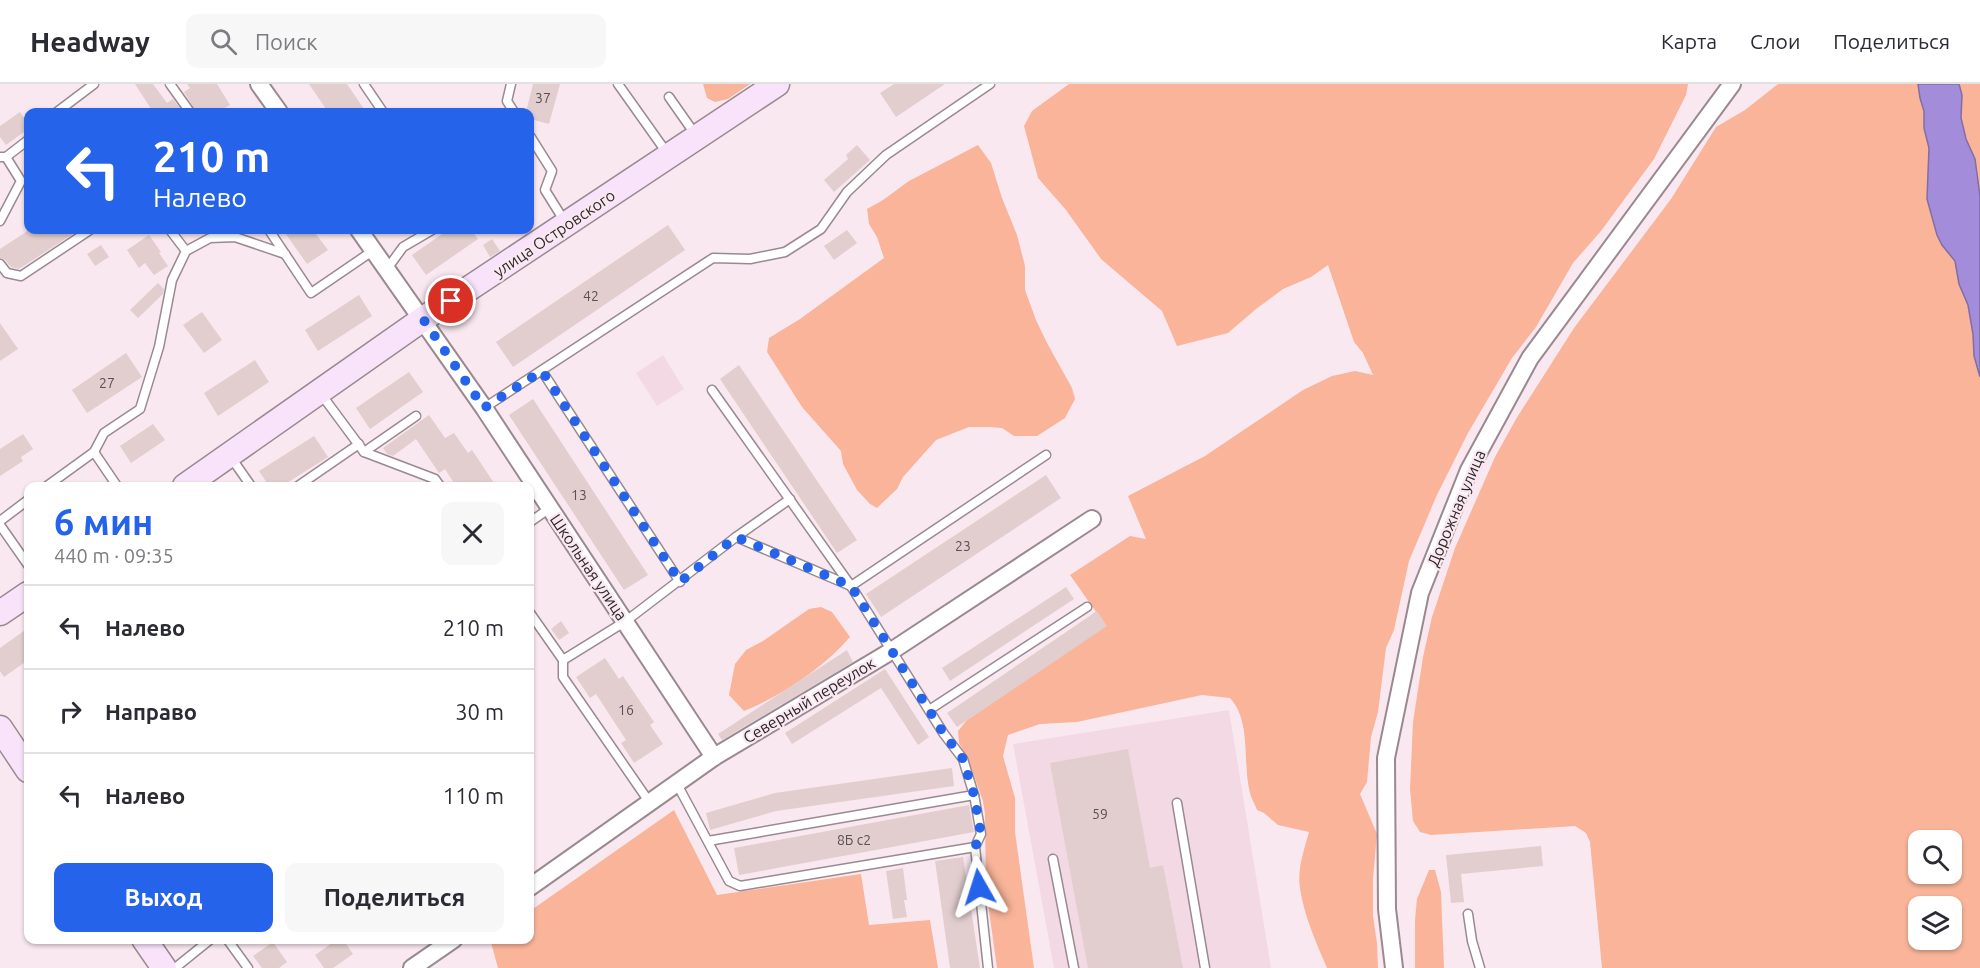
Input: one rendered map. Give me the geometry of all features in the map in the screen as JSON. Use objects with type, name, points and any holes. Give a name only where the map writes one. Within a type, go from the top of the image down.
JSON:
[{"type":"main road","name":"улица Островского","points":[[191,482],[423,319],[777,84]]},
{"type":"main road","points":[[0,613],[24,597]]},
{"type":"main road","points":[[0,728],[24,764]]},
{"type":"main road","points":[[147,944],[164,968]]},
{"type":"street","points":[[259,84],[276,108]]},
{"type":"street","name":"Дорожная улица","points":[[1394,968],[1387,909],[1386,758],[1420,593],[1469,470],[1530,358],[1732,84]]},
{"type":"street","name":"Школьная улица","points":[[362,234],[423,319],[533,482]]},
{"type":"street","name":"Школьная улица","points":[[534,484],[714,757]]},
{"type":"street","name":"Северный переулок","points":[[534,884],[714,757],[893,651],[1092,519]]},
{"type":"street","points":[[412,968],[447,944]]},
{"type":"lane","points":[[62,108],[94,84]]},
{"type":"lane","points":[[170,84],[187,108]]},
{"type":"lane","points":[[364,84],[380,108]]},
{"type":"lane","points":[[511,84],[507,101],[511,108]]},
{"type":"lane","points":[[618,84],[669,156]]},
{"type":"lane","points":[[484,408],[713,258],[750,259],[785,252],[821,229],[847,192],[886,155],[990,84]]},
{"type":"lane","points":[[669,98],[697,137]]},
{"type":"lane","points":[[534,142],[552,171],[545,190],[567,225]]},
{"type":"lane","points":[[0,221],[21,181],[3,157],[24,143]]},
{"type":"lane","points":[[0,264],[7,273],[21,276],[84,234]]},
{"type":"lane","points":[[173,234],[186,251]]},
{"type":"lane","points":[[53,482],[94,452],[104,433],[140,409],[159,347],[172,280],[186,251],[210,238],[232,234]]},
{"type":"lane","points":[[239,234],[285,254]]},
{"type":"lane","points":[[272,234],[311,293],[374,250]]},
{"type":"lane","points":[[387,269],[403,247],[425,234]]},
{"type":"lane","points":[[542,371],[680,582]]},
{"type":"lane","points":[[712,390],[851,586],[944,734],[963,759],[974,795],[981,834],[975,847],[988,968]]},
{"type":"lane","points":[[320,391],[364,452],[435,479],[437,482]]},
{"type":"lane","points":[[364,452],[416,416]]},
{"type":"lane","points":[[304,482],[359,444]]},
{"type":"lane","points":[[94,452],[114,482]]},
{"type":"lane","points":[[230,455],[248,482]]},
{"type":"lane","points":[[851,586],[1046,455]]},
{"type":"lane","points":[[563,660],[626,621],[790,499]]},
{"type":"lane","points":[[24,503],[0,523],[24,558]]},
{"type":"lane","points":[[534,519],[550,508]]},
{"type":"lane","points":[[736,537],[851,586]]},
{"type":"lane","points":[[929,710],[1087,607]]},
{"type":"lane","points":[[534,619],[563,660],[563,677],[650,804]]},
{"type":"lane","points":[[677,784],[729,881],[740,886],[975,847]]},
{"type":"lane","points":[[708,841],[974,795]]},
{"type":"lane","points":[[1177,803],[1205,968]]},
{"type":"lane","points":[[1053,859],[1074,968]]},
{"type":"lane","points":[[1468,914],[1472,941],[1480,968]]},
{"type":"lane","points":[[175,968],[206,944]]},
{"type":"lane","points":[[231,944],[248,968]]},
{"type":"shaded area","points":[[703,84],[750,84],[728,99],[715,102],[707,98]]},
{"type":"shaded area","points":[[1069,84],[1688,84],[1686,95],[1654,159],[1601,231],[1573,263],[1536,327],[1512,358],[1468,433],[1436,497],[1409,561],[1394,630],[1386,648],[1378,712],[1371,737],[1367,782],[1360,794],[1377,834],[1373,879],[1373,916],[1378,968],[1327,968],[1307,919],[1299,881],[1300,867],[1309,832],[1278,825],[1257,810],[1250,793],[1244,730],[1237,708],[1230,698],[1202,695],[1077,722],[1040,724],[1008,735],[1003,756],[1015,798],[1015,832],[1034,968],[997,968],[986,889],[983,801],[968,759],[959,743],[958,731],[967,720],[1106,626],[1070,575],[1130,536],[1146,539],[1128,496],[1205,456],[1303,390],[1332,376],[1355,371],[1373,375],[1363,353],[1354,342],[1328,265],[1311,277],[1283,289],[1228,333],[1177,346],[1162,311],[1101,259],[1066,210],[1038,178],[1024,126],[1032,111]]},
{"type":"shaded area","points":[[1778,84],[1980,84],[1980,968],[1602,968],[1590,842],[1586,833],[1575,826],[1431,835],[1420,832],[1413,821],[1410,789],[1413,722],[1423,657],[1432,617],[1455,548],[1495,457],[1516,419],[1574,328],[1671,199],[1716,127],[1745,110]]},
{"type":"shaded area","points":[[1918,84],[1959,84],[1962,95],[1961,118],[1966,139],[1975,159],[1980,196],[1980,377],[1974,356],[1968,305],[1959,284],[1955,261],[1937,235],[1927,199],[1929,148]]},
{"type":"shaded area","points":[[978,145],[991,163],[1017,235],[1025,266],[1025,290],[1036,320],[1072,388],[1075,399],[1065,418],[1037,436],[1014,436],[1002,428],[969,427],[936,440],[903,477],[897,489],[877,508],[857,490],[843,464],[841,451],[802,407],[767,352],[769,338],[800,319],[884,258],[877,237],[869,224],[867,209],[909,181]]},
{"type":"shaded area","points":[[663,355],[684,389],[657,406],[636,373]]},
{"type":"shaded area","points":[[821,607],[832,612],[850,637],[827,660],[801,680],[744,711],[729,695],[735,664],[746,650],[809,609]]},
{"type":"shaded area","points":[[1229,710],[1271,968],[1054,968],[1013,744]]},
{"type":"shaded area","points":[[674,810],[717,895],[861,874],[869,925],[930,920],[938,968],[498,968],[491,944],[534,944],[534,908]]},
{"type":"shaded area","points":[[1429,870],[1435,870],[1441,892],[1444,968],[1415,968],[1417,899]]},
{"type":"building","points":[[135,84],[153,84],[167,103],[173,99],[180,108],[150,108]]},
{"type":"building","points":[[187,84],[217,84],[230,105],[225,108],[194,108],[184,92],[190,88]]},
{"type":"building","points":[[309,84],[347,84],[363,108],[325,108]]},
{"type":"building","points":[[533,84],[560,84],[549,124],[534,120],[534,108],[527,108]]},
{"type":"building","points":[[894,84],[945,84],[896,117],[880,93]]},
{"type":"building","points":[[20,112],[24,118],[24,132],[6,145],[0,137],[0,126]]},
{"type":"building","points":[[857,145],[870,160],[834,192],[824,180],[848,159],[846,155]]},
{"type":"building","points":[[668,225],[685,250],[513,367],[496,342]]},
{"type":"building","points":[[847,230],[857,243],[834,260],[824,246]]},
{"type":"building","points":[[24,233],[73,234],[19,269],[11,267],[0,258],[0,249]]},
{"type":"building","points":[[286,234],[316,234],[328,250],[307,264]]},
{"type":"building","points":[[442,234],[474,234],[478,239],[426,275],[412,255]]},
{"type":"building","points":[[149,235],[168,266],[154,275],[145,263],[139,268],[127,250]]},
{"type":"building","points":[[492,239],[500,251],[490,257],[483,245]]},
{"type":"building","points":[[101,245],[109,257],[95,266],[87,254]]},
{"type":"building","points":[[158,283],[164,289],[163,294],[138,318],[130,310]]},
{"type":"building","points":[[359,295],[372,316],[318,351],[305,330]]},
{"type":"building","points":[[202,312],[222,340],[204,353],[183,325]]},
{"type":"building","points":[[0,323],[18,349],[0,361]]},
{"type":"building","points":[[126,353],[142,377],[87,413],[72,390]]},
{"type":"building","points":[[255,360],[269,382],[218,416],[204,393]]},
{"type":"building","points":[[739,365],[857,540],[837,553],[720,379]]},
{"type":"building","points":[[409,372],[423,392],[370,429],[356,408]]},
{"type":"building","points":[[533,399],[648,575],[624,590],[509,415]]},
{"type":"building","points":[[429,415],[445,438],[454,433],[468,453],[472,450],[493,482],[453,482],[445,469],[439,473],[416,439],[393,456],[387,454],[383,448]]},
{"type":"building","points":[[153,424],[165,440],[131,463],[120,446]]},
{"type":"building","points":[[23,434],[33,449],[21,457],[23,461],[0,476],[0,449]]},
{"type":"building","points":[[314,436],[328,457],[288,482],[266,482],[259,471]]},
{"type":"building","points":[[1046,475],[1061,498],[881,617],[866,594]]},
{"type":"building","points":[[1066,587],[1074,599],[950,681],[942,668]]},
{"type":"building","points":[[1097,611],[1107,626],[957,727],[947,713]]},
{"type":"building","points":[[561,621],[569,633],[559,640],[551,629]]},
{"type":"building","points":[[24,631],[24,663],[4,677],[0,671],[0,648]]},
{"type":"building","points":[[847,650],[853,662],[722,740],[718,734]]},
{"type":"building","points":[[605,658],[619,679],[623,676],[654,722],[650,725],[663,744],[634,763],[621,743],[626,740],[596,694],[590,698],[576,677]]},
{"type":"building","points":[[885,669],[929,737],[918,745],[881,688],[792,744],[785,733]]},
{"type":"building","points":[[1128,749],[1150,868],[1163,865],[1183,968],[1088,968],[1050,763]]},
{"type":"building","points":[[952,768],[954,786],[776,811],[710,830],[706,813],[775,793]]},
{"type":"building","points":[[969,805],[974,832],[739,875],[734,848]]},
{"type":"building","points":[[1541,846],[1543,866],[1461,874],[1464,902],[1451,903],[1446,855]]},
{"type":"building","points":[[963,857],[980,968],[950,968],[935,861]]},
{"type":"building","points":[[903,868],[907,917],[893,919],[886,871]]},
{"type":"building","points":[[270,944],[274,944],[287,962],[279,968],[262,968],[253,956]]},
{"type":"building","points":[[331,944],[346,944],[353,954],[333,968],[324,968],[315,955]]},
{"type":"route","points":[[451,301],[423,319],[484,408],[542,371],[680,582],[736,537],[851,586],[944,734],[963,759],[974,795],[981,834],[975,847],[979,887]]}]
